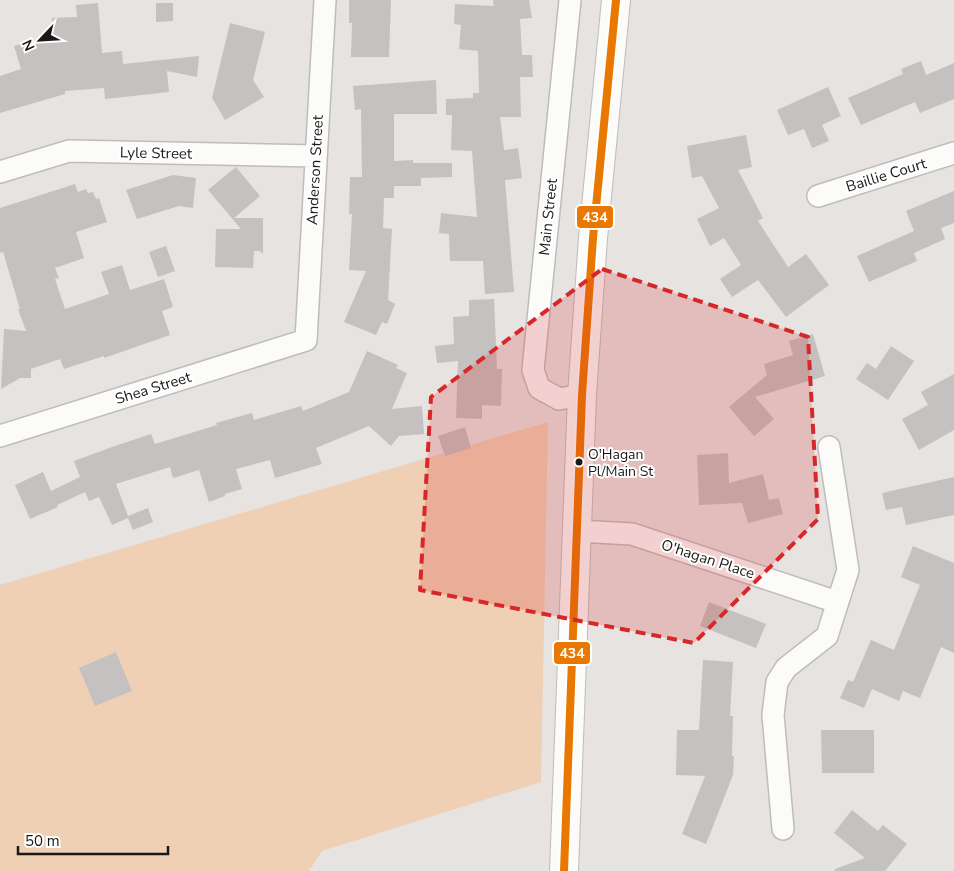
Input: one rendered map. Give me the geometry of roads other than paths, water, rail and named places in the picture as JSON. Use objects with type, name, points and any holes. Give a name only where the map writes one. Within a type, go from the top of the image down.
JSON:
[{"type":"main road","points":[[564,871],[582,395],[593,238],[616,0]]},
{"type":"street","name":"Anderson Street","points":[[306,340],[325,0]]},
{"type":"street","name":"Main Street","points":[[570,0],[533,370],[538,388],[559,399],[582,395]]},
{"type":"street","name":"Lyle Street","points":[[0,172],[69,151],[316,156]]},
{"type":"street","name":"Baillie Court","points":[[818,196],[954,154]]},
{"type":"street","name":"Shea Street","points":[[0,436],[306,340]]},
{"type":"street","points":[[784,829],[773,715],[777,682],[786,668],[827,636],[848,570],[829,447]]},
{"type":"street","name":"O'hagan Place","points":[[577,531],[632,534],[837,602]]},
{"type":"place","name":"O'Hagan Pl/Main St","points":[[579,462]]}]
